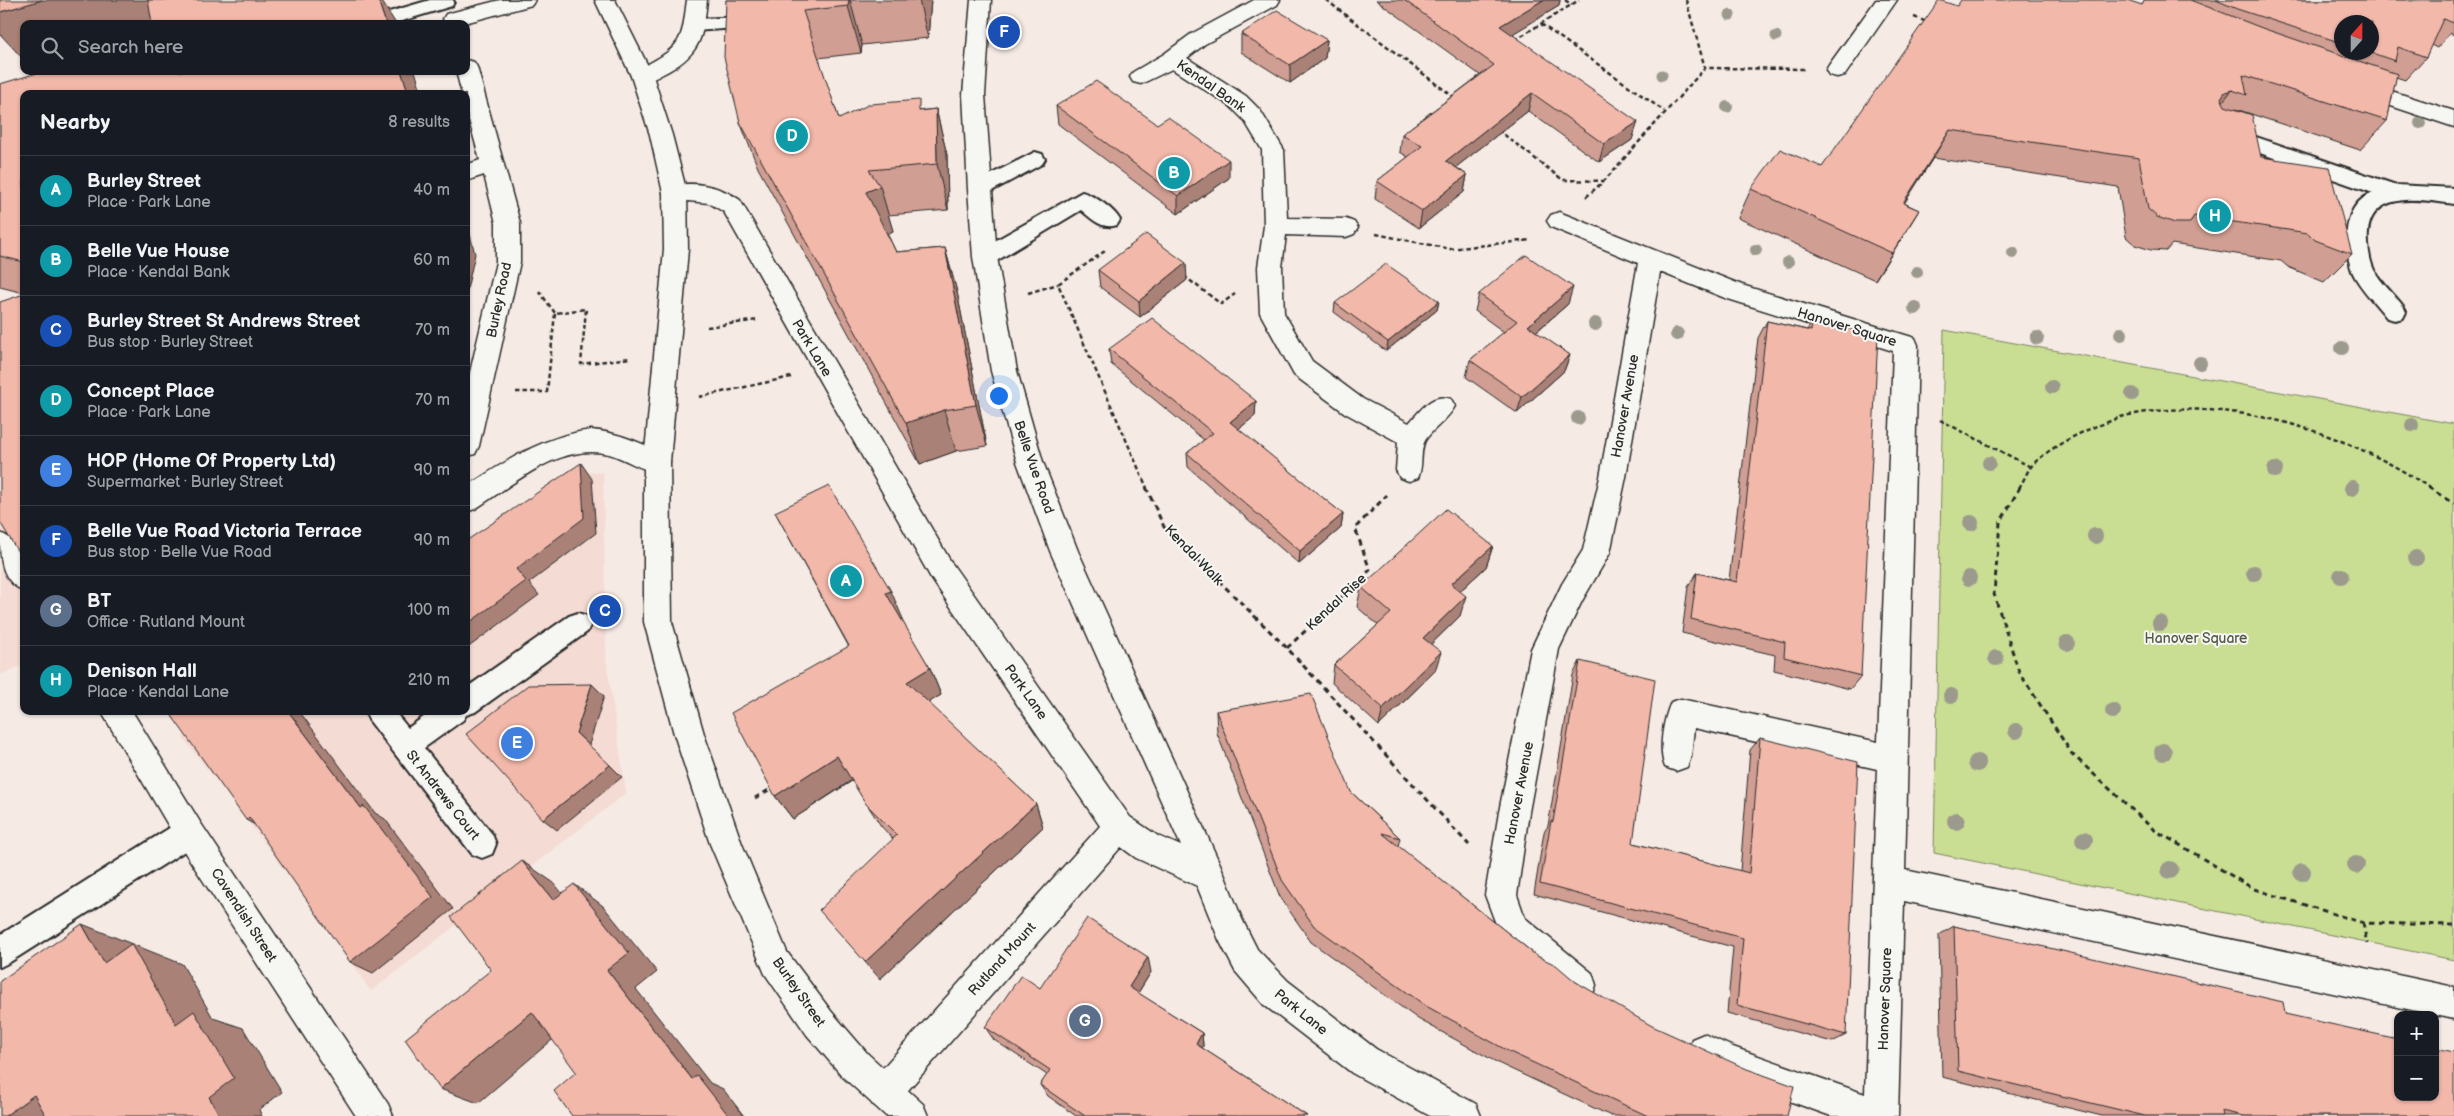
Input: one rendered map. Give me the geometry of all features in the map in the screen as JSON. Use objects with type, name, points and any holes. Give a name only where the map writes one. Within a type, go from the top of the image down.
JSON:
[{"type":"street","points":[[449,11],[525,0]]},
{"type":"street","points":[[605,0],[642,76],[661,135],[674,193]]},
{"type":"street","points":[[642,76],[681,55],[693,38],[697,0]]},
{"type":"street","name":"Belle Vue Road","points":[[981,0],[974,95],[979,189],[985,257],[1004,371],[1030,462],[1064,551],[1209,875]]},
{"type":"street","name":"Kendal Bank","points":[[1141,77],[1172,59],[1198,39],[1270,0]]},
{"type":"street","points":[[1837,70],[1885,3]]},
{"type":"street","name":"Kendal Bank","points":[[1172,59],[1238,101],[1252,115],[1274,150],[1276,226],[1270,267],[1272,313],[1303,368],[1354,406],[1412,437]]},
{"type":"street","name":"Burley Road","points":[[468,75],[508,223],[508,262],[470,429]]},
{"type":"street","points":[[2340,82],[2454,119]]},
{"type":"street","points":[[470,172],[493,164]]},
{"type":"street","name":"Park Lane","points":[[674,193],[704,193],[723,199],[732,206],[793,316],[941,570],[1120,827],[1147,847],[1209,875],[1230,929],[1246,960],[1276,993],[1364,1061],[1464,1116]]},
{"type":"street","name":"Burley Street","points":[[674,193],[676,249],[657,462],[658,622],[688,734],[726,844],[776,963],[819,1023],[856,1066],[911,1116]]},
{"type":"street","points":[[1559,221],[1650,260]]},
{"type":"street","points":[[1276,226],[1346,228]]},
{"type":"street","name":"Hanover Square","points":[[1650,260],[1734,292],[1906,345],[1880,1116]]},
{"type":"street","name":"Hanover Avenue","points":[[1600,997],[1576,983],[1513,930],[1501,895],[1545,649],[1572,593],[1596,553],[1612,477],[1650,260]]},
{"type":"street","points":[[1409,470],[1412,437],[1442,406]]},
{"type":"street","points":[[470,499],[531,461],[564,445],[592,441],[615,446],[657,462]]},
{"type":"street","points":[[0,545],[20,573]]},
{"type":"street","points":[[1676,757],[1681,712],[1825,742],[1892,759]]},
{"type":"street","name":"Cavendish Street","points":[[127,715],[189,832],[376,1116]]},
{"type":"street","name":"Rutland Mount","points":[[884,1092],[1120,827]]},
{"type":"street","points":[[1888,882],[2454,1003]]},
{"type":"street","points":[[1684,1041],[1728,1062],[1880,1116]]},
{"type":"lane","points":[[394,20],[449,11]]},
{"type":"lane","points":[[694,25],[745,23]]},
{"type":"lane","points":[[2210,128],[2395,193],[2429,193],[2454,196]]},
{"type":"lane","points":[[979,189],[1035,159]]},
{"type":"lane","points":[[2395,193],[2373,201],[2358,218],[2357,239],[2363,271],[2395,312]]},
{"type":"lane","points":[[985,257],[1082,200],[1109,220]]},
{"type":"lane","points":[[470,700],[578,624]]},
{"type":"lane","name":"St Andrews Court","points":[[381,715],[482,844]]},
{"type":"lane","name":"St Andrews Court","points":[[405,746],[448,715]]},
{"type":"lane","points":[[2,944],[189,832]]},
{"type":"path","points":[[1326,0],[1460,102]]},
{"type":"path","points":[[1565,0],[1572,5]]},
{"type":"path","points":[[1508,44],[1579,0]]},
{"type":"path","points":[[1686,0],[1705,68]]},
{"type":"path","points":[[1885,3],[1928,22]]},
{"type":"path","points":[[1541,24],[1664,111]]},
{"type":"path","points":[[1346,228],[1450,249],[1540,239],[1604,181],[1664,111],[1705,68],[1837,70]]},
{"type":"path","points":[[1492,126],[1563,180],[1604,181]]},
{"type":"path","name":"Kendal Walk","points":[[1106,251],[1058,284],[1164,527],[1287,648],[1438,814],[1503,880]]},
{"type":"path","points":[[1183,275],[1222,304]]},
{"type":"path","points":[[479,392],[547,392],[555,313],[548,302]]},
{"type":"path","points":[[555,313],[586,310],[581,364],[667,342],[793,316]]},
{"type":"path","points":[[662,405],[825,369]]},
{"type":"path","points":[[1905,401],[2031,467]]},
{"type":"path","points":[[2454,504],[2408,473],[2336,438],[2262,417],[2192,409],[2128,416],[2073,435],[2031,467],[2000,523],[1994,594],[2019,672],[2072,754],[2153,829],[2254,888],[2363,922],[2454,924]]},
{"type":"path","name":"Kendal Rise","points":[[1287,648],[1370,570],[1354,528],[1402,481],[1409,470]]},
{"type":"path","points":[[755,798],[769,790]]},
{"type":"shaded area","points":[[574,472],[603,473],[606,659],[626,793],[371,991],[264,842],[183,738],[194,715],[470,715],[470,537]]},
{"type":"shaded area","points":[[0,501],[20,531],[20,666],[0,675]]},
{"type":"green space","name":"Hanover Square","points":[[1944,330],[2454,424],[2454,960],[1934,853]]},
{"type":"building","points":[[0,0],[42,0],[0,12]]},
{"type":"building","points":[[148,0],[378,0],[385,20],[151,20]]},
{"type":"building","points":[[726,0],[849,0],[848,6],[803,11],[839,119],[870,104],[919,100],[919,111],[936,109],[937,164],[869,170],[880,186],[866,192],[896,252],[945,248],[976,405],[944,410],[906,423],[740,122],[724,57]]},
{"type":"building","points":[[1404,0],[1543,0],[1500,26],[1638,122],[1604,144],[1532,93],[1446,161],[1467,175],[1422,211],[1377,181],[1422,146],[1402,134],[1494,65]]},
{"type":"building","points":[[1939,0],[1957,6],[1961,0],[2127,0],[2142,5],[2145,0],[2190,0],[2262,28],[2334,53],[2334,60],[2356,60],[2397,74],[2387,121],[2243,75],[2247,95],[2232,90],[2225,92],[2221,98],[2225,106],[2252,115],[2261,157],[2329,167],[2352,254],[2315,240],[2308,233],[2194,216],[2190,223],[2175,223],[2157,217],[2148,209],[2139,158],[1950,130],[1903,203],[1919,210],[1892,253],[1751,189],[1780,149],[1822,167]]},
{"type":"building","points":[[2216,0],[2454,0],[2454,23],[2443,19],[2426,57],[2398,47],[2395,61],[2379,55],[2379,15],[2334,15],[2334,40],[2237,9]]},
{"type":"building","points":[[1277,10],[1327,40],[1290,65],[1241,34]]},
{"type":"building","points":[[30,75],[402,75],[408,90],[20,90],[20,261],[0,256],[0,84]]},
{"type":"building","points":[[1096,81],[1157,124],[1168,117],[1229,160],[1178,196],[1056,106]]},
{"type":"building","points":[[1146,234],[1186,263],[1139,301],[1098,270]]},
{"type":"building","points":[[1526,255],[1573,287],[1528,326],[1570,355],[1522,397],[1470,360],[1517,321],[1479,294]]},
{"type":"building","points":[[1386,264],[1439,301],[1388,342],[1335,303]]},
{"type":"building","points":[[20,295],[20,555],[0,522],[0,302]]},
{"type":"building","points":[[1152,318],[1256,401],[1230,422],[1343,514],[1300,551],[1187,453],[1213,433],[1109,349]]},
{"type":"building","points":[[1767,321],[1811,331],[1812,321],[1878,335],[1861,676],[1784,657],[1785,642],[1691,619],[1697,573],[1737,582]]},
{"type":"building","points":[[581,463],[584,518],[516,569],[526,581],[470,622],[470,538]]},
{"type":"building","points":[[829,486],[891,591],[886,593],[930,668],[907,682],[1036,804],[865,962],[819,910],[897,835],[866,804],[837,756],[775,796],[731,713],[849,646],[775,512]]},
{"type":"building","points":[[1446,509],[1493,546],[1451,584],[1466,596],[1423,638],[1441,652],[1383,708],[1334,665],[1391,613],[1361,587]]},
{"type":"building","points":[[1580,661],[1655,679],[1633,843],[1749,873],[1760,738],[1858,762],[1846,1035],[1737,1005],[1743,938],[1540,884],[1551,821],[1553,822]]},
{"type":"building","points":[[592,684],[576,733],[610,765],[543,819],[466,734],[528,685]]},
{"type":"building","points":[[1311,694],[1351,792],[1400,838],[1382,833],[1537,956],[1556,965],[1576,982],[1652,1026],[1747,1069],[1794,1086],[1787,1116],[1648,1116],[1510,1052],[1426,1006],[1314,926],[1282,880],[1216,711]]},
{"type":"building","points":[[291,715],[361,808],[364,806],[433,897],[350,962],[249,817],[246,820],[172,716]]},
{"type":"building","points":[[522,861],[553,900],[574,884],[629,953],[607,970],[692,1079],[697,1075],[729,1116],[572,1116],[554,1091],[576,1072],[532,1012],[440,1089],[405,1039],[491,970],[451,917]]},
{"type":"building","points":[[1087,918],[1148,957],[1129,987],[1202,1033],[1196,1044],[1307,1116],[1085,1116],[1040,1085],[1050,1070],[985,1027],[1021,975],[1040,988]]},
{"type":"building","points":[[82,924],[104,963],[131,944],[176,1024],[194,1011],[234,1078],[209,1097],[220,1116],[46,1116],[34,1095],[5,1116],[0,1116],[0,981]]},
{"type":"building","points":[[1954,926],[2283,1002],[2285,1014],[2394,1038],[2394,1101],[2439,1101],[2439,1049],[2454,1052],[2454,1116],[2244,1116],[2221,1111],[2222,1116],[2145,1116],[1958,1071]]},
{"type":"place","name":"Belle Vue Road Victoria Terrace","points":[[1004,32]]},
{"type":"place","name":"Concept Place","points":[[792,136]]},
{"type":"place","name":"Belle Vue House","points":[[1174,173]]},
{"type":"place","name":"Denison Hall","points":[[2215,216]]},
{"type":"place","name":"Burley Street","points":[[846,581]]},
{"type":"place","name":"Burley Street St Andrews Street","points":[[605,611]]},
{"type":"place","name":"HOP (Home Of Property Ltd)","points":[[517,743]]},
{"type":"place","name":"BT","points":[[1085,1021]]}]
